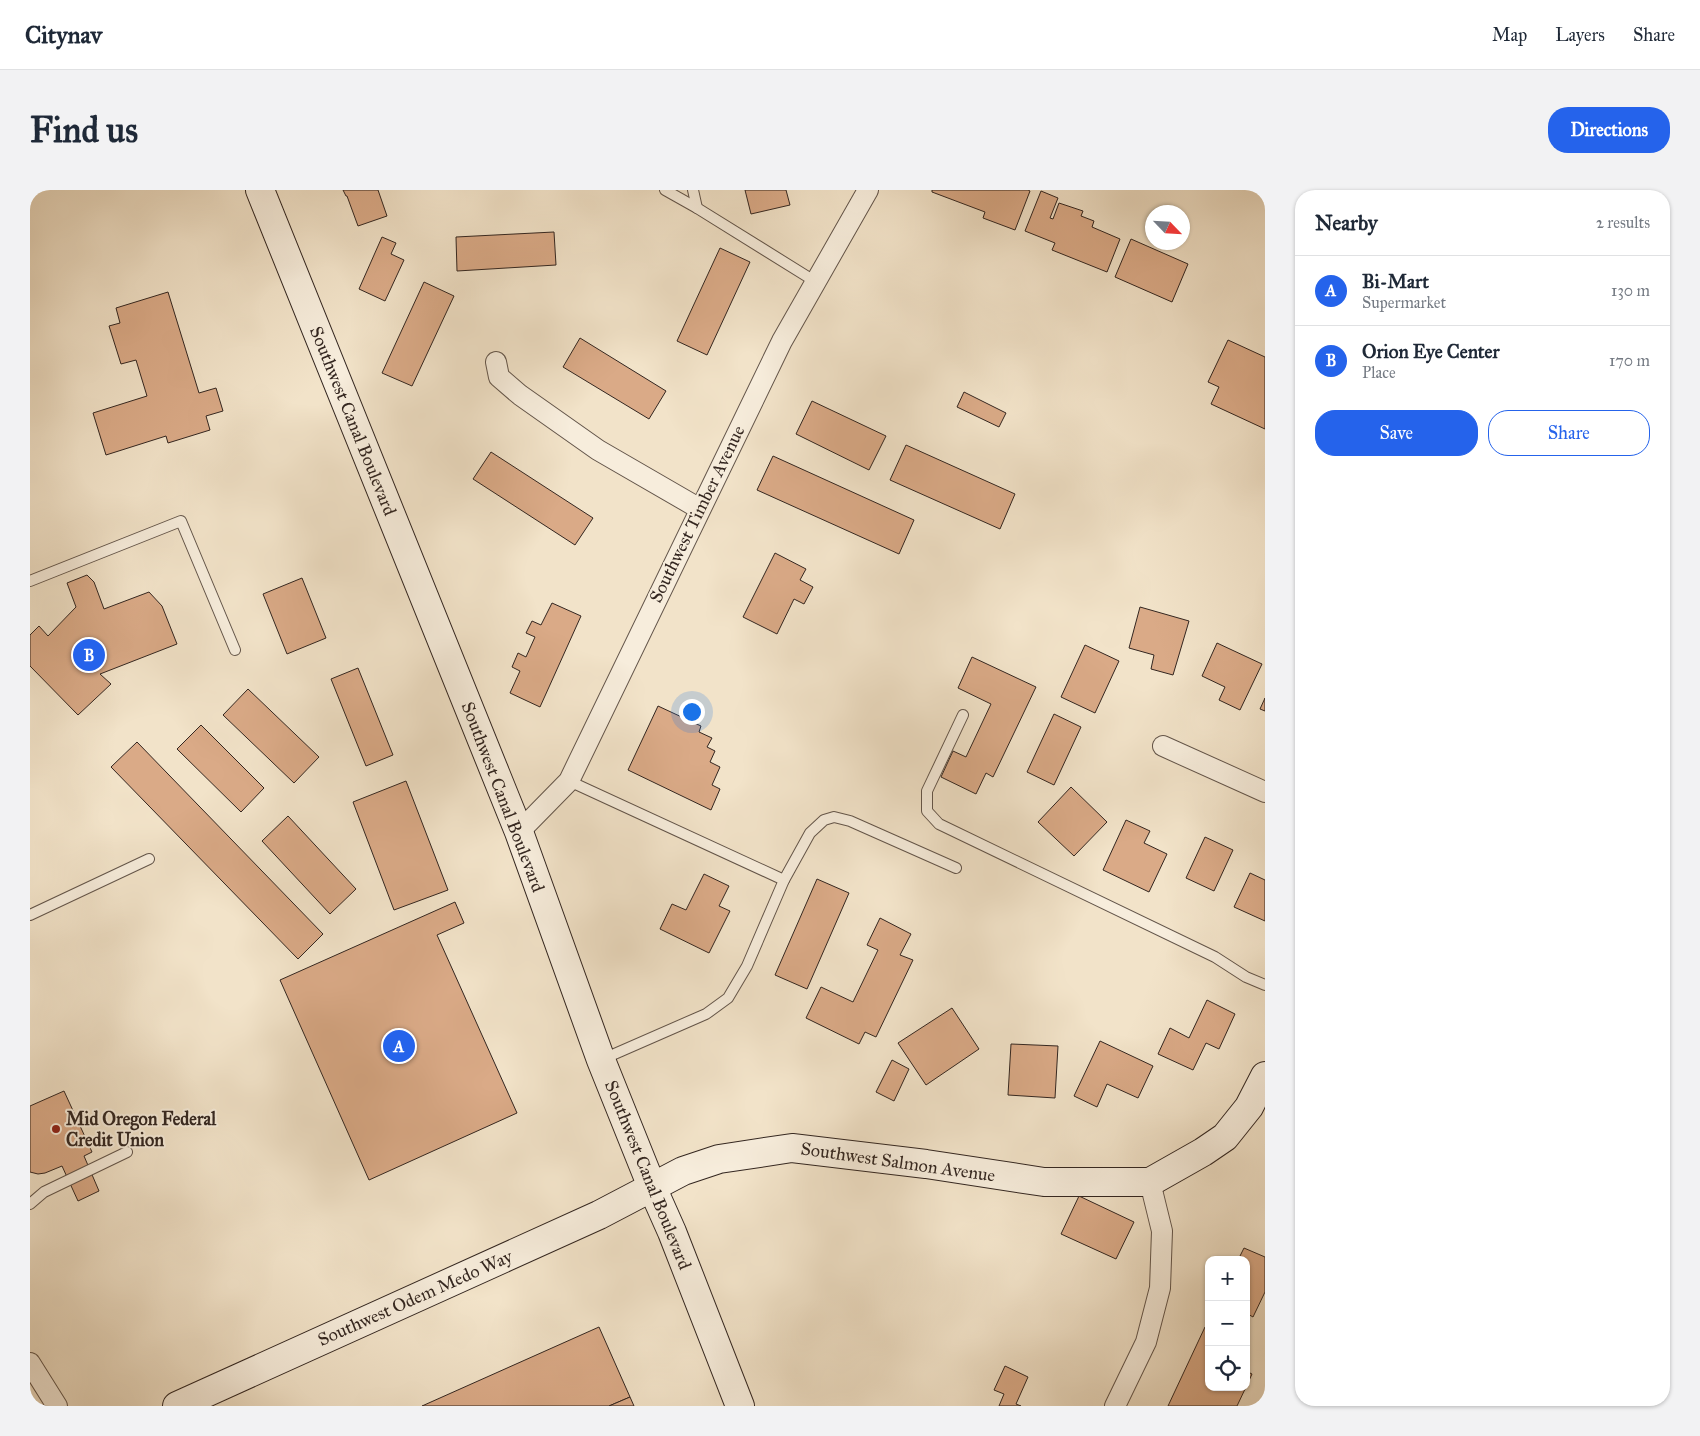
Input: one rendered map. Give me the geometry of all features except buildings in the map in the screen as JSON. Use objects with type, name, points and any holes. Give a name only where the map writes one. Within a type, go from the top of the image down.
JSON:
[{"type":"main road","name":"Southwest Canal Boulevard","points":[[260,190],[519,832],[601,1060],[672,1232],[740,1406]]},
{"type":"main road","name":"Southwest Salmon Avenue","points":[[652,1187],[683,1171],[719,1159],[792,1148],[926,1164],[1044,1182],[1150,1182],[1203,1152],[1225,1136],[1249,1107],[1265,1076]]},
{"type":"main road","name":"Southwest Odem Medo Way","points":[[177,1406],[599,1214],[652,1187]]},
{"type":"street","name":"Southwest Timber Avenue","points":[[519,832],[569,781],[782,341],[868,190]]},
{"type":"street","points":[[496,362],[499,377],[520,395],[598,450],[700,509]]},
{"type":"street","points":[[1163,746],[1265,792]]},
{"type":"street","points":[[1115,1406],[1146,1342],[1160,1288],[1162,1231],[1150,1182]]},
{"type":"street","points":[[30,1363],[57,1406]]},
{"type":"lane","points":[[665,190],[816,282]]},
{"type":"lane","points":[[693,190],[697,208]]},
{"type":"lane","points":[[30,581],[182,521],[235,650]]},
{"type":"lane","points":[[964,715],[927,791],[927,811],[939,824],[1207,953],[1246,977],[1265,985]]},
{"type":"lane","points":[[569,781],[784,880]]},
{"type":"lane","points":[[601,1060],[706,1014],[728,998],[747,966],[784,880],[810,833],[824,820],[834,817],[850,821],[956,868]]},
{"type":"lane","points":[[30,915],[149,859]]},
{"type":"lane","points":[[30,1204],[44,1192],[127,1152]]},
{"type":"place","name":"Orion Eye Center","points":[[89,655]]},
{"type":"place","name":"Bi-Mart","points":[[399,1046]]},
{"type":"place","name":"Mid Oregon Federal Credit Union","points":[[56,1129]]}]
